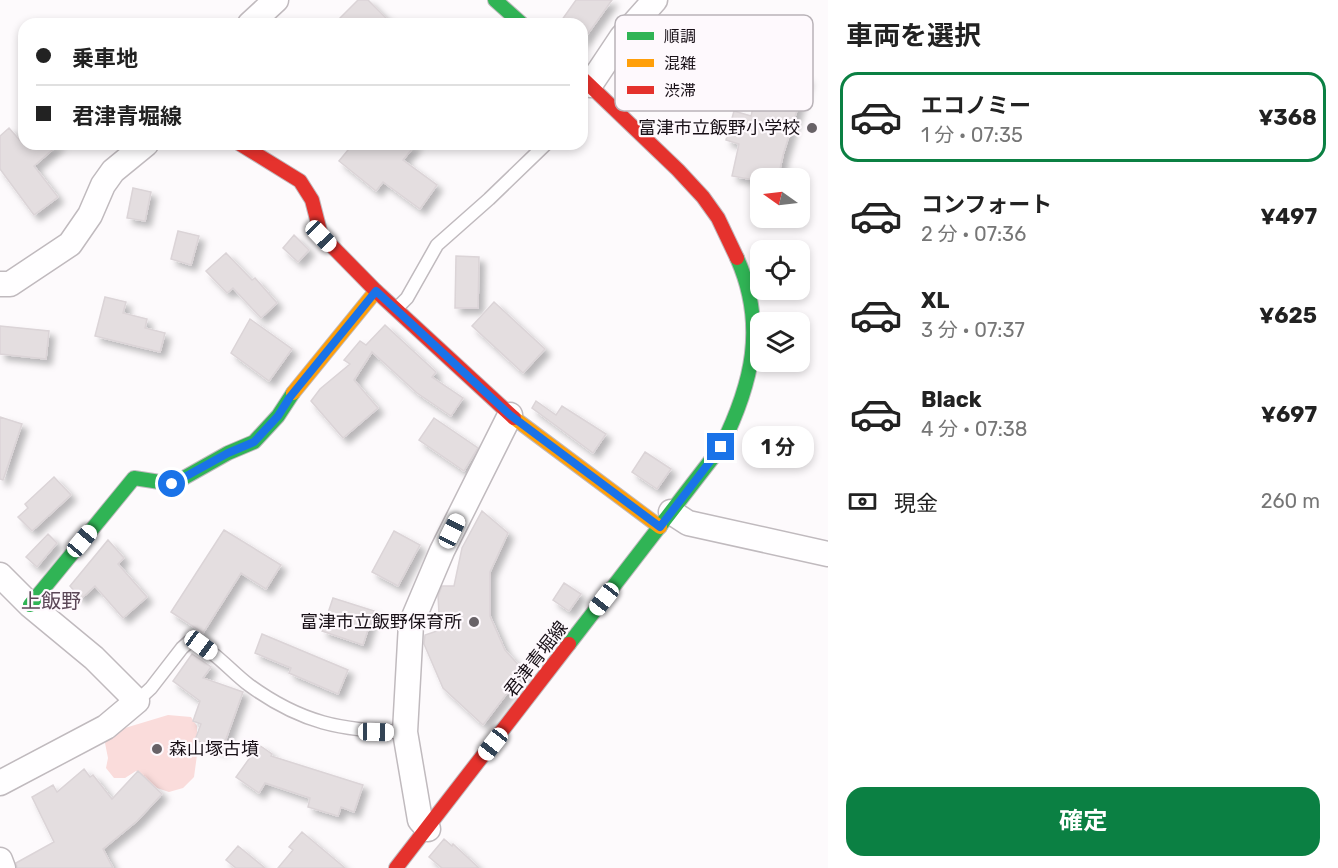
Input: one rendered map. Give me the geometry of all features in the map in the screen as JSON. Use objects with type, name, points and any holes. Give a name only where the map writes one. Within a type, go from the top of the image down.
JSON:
[{"type":"street","points":[[256,18],[276,0]]},
{"type":"street","points":[[495,0],[515,18]]},
{"type":"street","points":[[642,15],[655,0]]},
{"type":"street","points":[[588,83],[615,46]]},
{"type":"street","name":"君津青堀線","points":[[396,868],[721,447],[737,418],[748,388],[753,357],[754,325],[749,294],[740,262],[713,208],[690,182],[588,90]]},
{"type":"street","points":[[0,284],[10,284],[70,244],[90,215],[104,184],[113,171],[139,150]]},
{"type":"street","points":[[250,150],[300,181],[312,200],[321,236],[376,291],[510,415],[665,519],[828,554]]},
{"type":"street","points":[[30,605],[134,478],[172,484],[228,453],[254,442],[278,416],[290,397],[376,291]]},
{"type":"street","points":[[428,829],[420,820],[405,732],[411,624],[442,551],[510,415]]},
{"type":"street","points":[[0,574],[30,605],[94,658],[137,701],[106,727],[0,783]]},
{"type":"street","points":[[0,860],[3,868]]},
{"type":"lane","points":[[396,309],[407,298],[436,245],[489,200],[540,150]]},
{"type":"lane","points":[[137,701],[151,688],[190,641],[201,645],[247,683],[297,714],[348,729],[405,732]]},
{"type":"shaded area","points":[[168,715],[191,717],[197,726],[194,777],[183,788],[169,792],[157,788],[136,771],[125,778],[114,778],[106,768],[108,758],[105,743],[115,731]]},
{"type":"building","points":[[358,0],[368,0],[386,18],[340,18]]},
{"type":"building","points":[[576,0],[612,0],[588,34],[588,18],[563,18]]},
{"type":"building","points":[[734,111],[751,116],[752,111],[797,111],[780,168],[750,168],[750,179],[732,176],[739,144],[726,140]]},
{"type":"building","points":[[9,128],[18,138],[18,150],[52,150],[34,166],[58,197],[34,215],[0,169],[0,136]]},
{"type":"building","points":[[348,150],[411,150],[403,160],[437,185],[420,209],[383,182],[376,191],[339,161]]},
{"type":"building","points":[[133,188],[151,192],[145,221],[127,218]]},
{"type":"building","points":[[178,231],[199,236],[191,265],[171,259]]},
{"type":"building","points":[[294,235],[309,250],[298,262],[283,248]]},
{"type":"building","points":[[226,253],[252,280],[255,278],[277,303],[261,318],[233,288],[227,293],[206,271]]},
{"type":"building","points":[[456,256],[479,257],[478,308],[455,308]]},
{"type":"building","points":[[105,297],[126,302],[123,313],[147,319],[145,328],[165,333],[160,352],[95,336]]},
{"type":"building","points":[[494,302],[545,349],[523,373],[472,326]]},
{"type":"building","points":[[250,319],[292,349],[269,381],[231,353]]},
{"type":"building","points":[[385,325],[436,372],[432,377],[463,398],[451,416],[417,393],[372,352],[354,380],[378,408],[343,438],[311,401],[320,389],[350,364],[344,360],[360,341],[366,345]]},
{"type":"building","points":[[0,326],[49,331],[46,359],[0,354]]},
{"type":"building","points":[[536,401],[556,415],[562,406],[606,434],[593,453],[532,408]]},
{"type":"building","points":[[0,417],[22,424],[3,480],[0,479]]},
{"type":"building","points":[[434,418],[478,448],[464,471],[419,440]]},
{"type":"building","points":[[645,452],[671,469],[657,489],[632,472]]},
{"type":"building","points":[[54,477],[71,495],[32,531],[18,517],[28,508],[25,504]]},
{"type":"building","points":[[482,511],[508,533],[490,572],[490,616],[505,650],[524,671],[483,725],[443,688],[424,644],[425,635],[440,630],[438,596],[442,586],[454,586],[462,548]]},
{"type":"building","points":[[224,530],[281,565],[266,589],[241,573],[203,633],[171,612]]},
{"type":"building","points":[[394,531],[420,545],[398,586],[372,572]]},
{"type":"building","points":[[48,534],[57,543],[37,567],[26,557]]},
{"type":"building","points":[[108,540],[124,558],[118,564],[147,597],[123,618],[95,586],[81,599],[70,586]]},
{"type":"building","points":[[564,583],[581,594],[569,611],[553,600]]},
{"type":"building","points":[[333,598],[374,611],[363,645],[322,631]]},
{"type":"building","points":[[262,634],[348,670],[338,694],[289,673],[291,668],[255,653]]},
{"type":"building","points":[[192,654],[211,667],[203,678],[243,692],[222,750],[195,740],[201,724],[193,721],[200,701],[173,681]]},
{"type":"building","points":[[259,745],[272,754],[271,756],[363,785],[354,812],[341,807],[338,816],[308,807],[310,798],[265,783],[259,793],[236,777]]},
{"type":"building","points":[[84,769],[90,777],[93,775],[112,799],[138,771],[162,794],[137,821],[103,849],[113,868],[17,868],[16,863],[54,842],[32,797],[53,785],[57,792]]},
{"type":"building","points":[[302,832],[345,868],[278,868],[293,850],[289,847]]},
{"type":"building","points":[[444,839],[452,846],[453,844],[479,868],[442,868],[429,857]]},
{"type":"building","points":[[238,846],[265,868],[236,868],[226,860]]},
{"type":"traffic: fast","points":[[495,0],[515,18]]},
{"type":"traffic: fast","points":[[569,644],[721,447],[732,424],[748,377],[753,331],[752,307],[737,258]]},
{"type":"traffic: fast","points":[[30,605],[134,478],[173,484],[228,453],[254,442],[278,416],[293,393]]},
{"type":"traffic: slow","points":[[293,393],[376,291]]},
{"type":"traffic: slow","points":[[514,418],[660,527]]},
{"type":"traffic: jam","points":[[588,84],[615,110]]},
{"type":"traffic: jam","points":[[616,111],[703,197],[718,218],[737,258]]},
{"type":"traffic: jam","points":[[250,150],[300,181],[312,200],[321,235],[376,291],[514,418]]},
{"type":"traffic: jam","points":[[396,868],[569,644]]},
{"type":"place","name":"富津市立飯野小学校","points":[[812,128]]},
{"type":"place","name":"富津市立飯野保育所","points":[[474,622]]},
{"type":"place","name":"森山塚古墳","points":[[157,749]]},
{"type":"district","name":"上飯野","points":[[51,601]]},
{"type":"route","points":[[172,484],[228,453],[254,442],[278,416],[290,397],[376,291],[510,415],[660,527],[721,447]]}]
